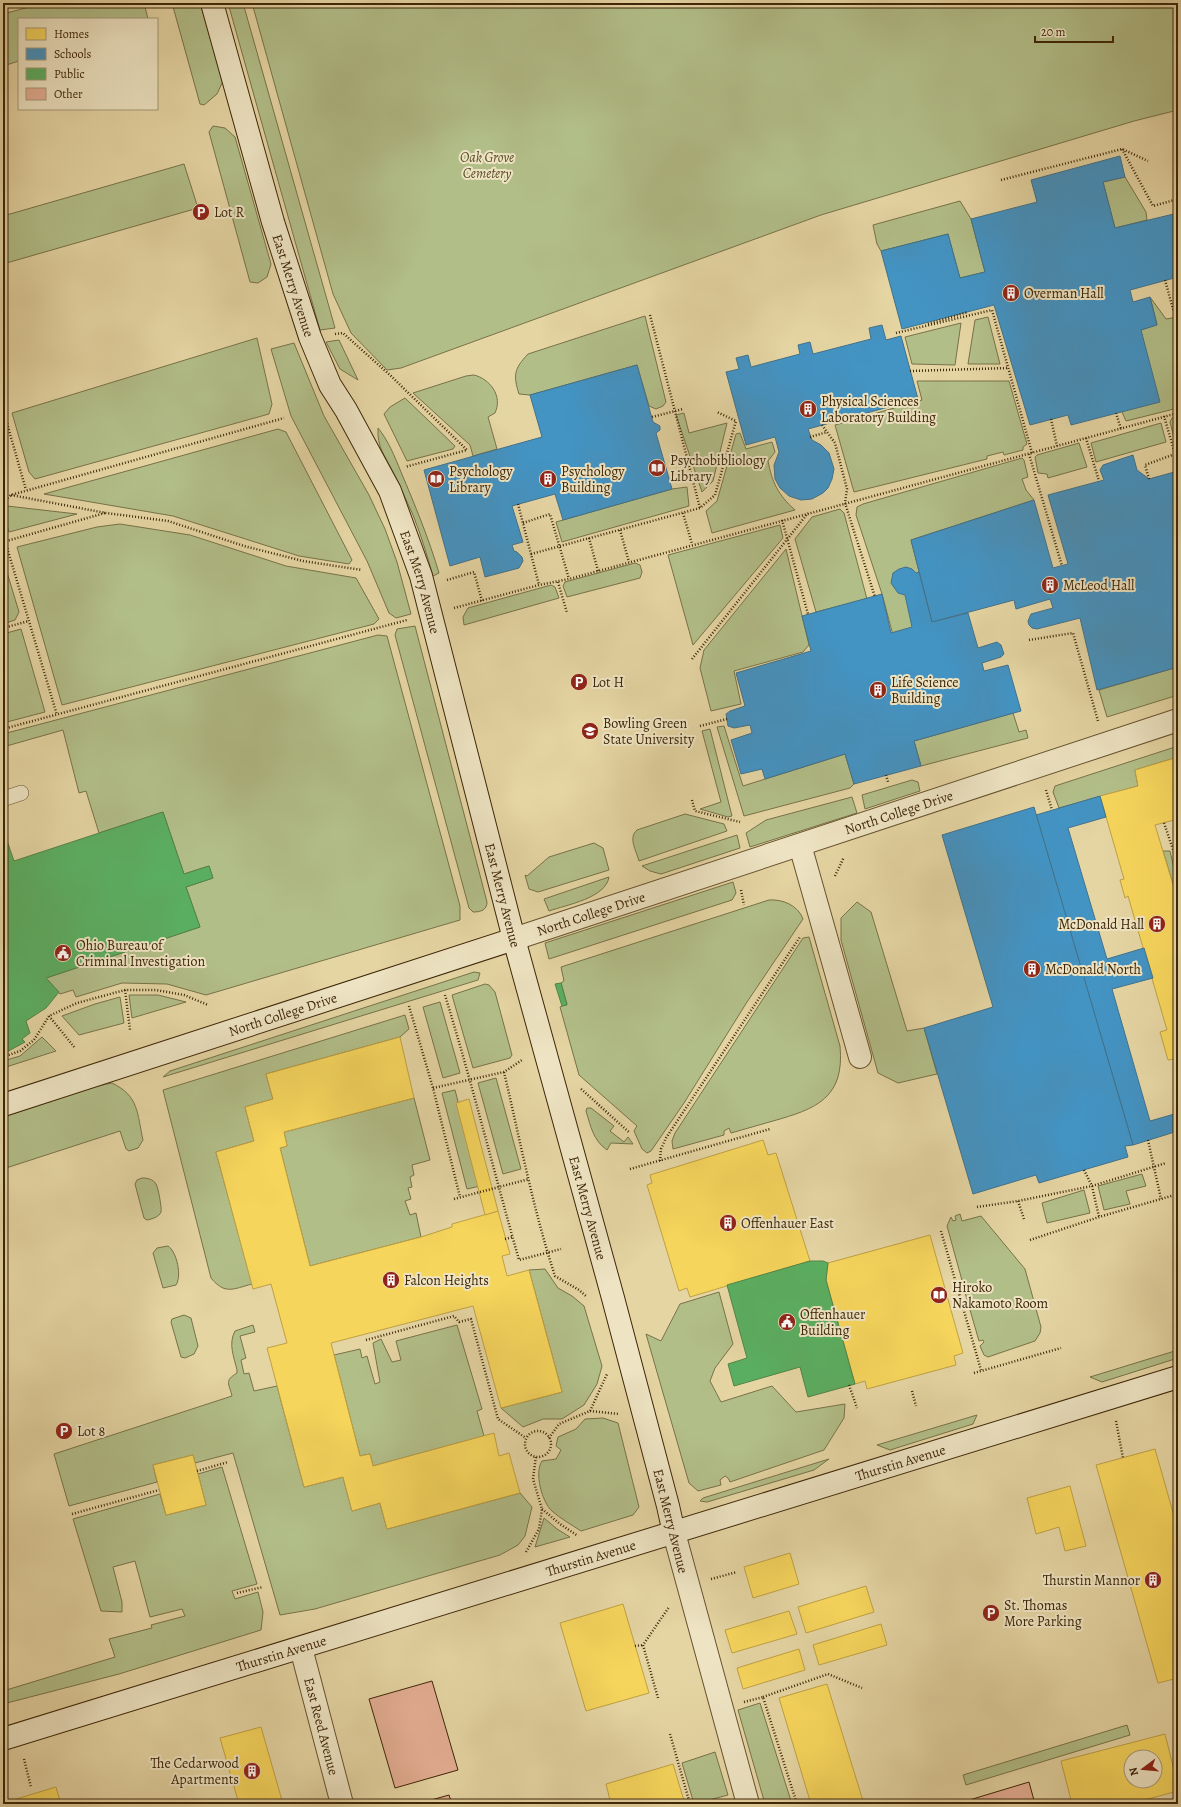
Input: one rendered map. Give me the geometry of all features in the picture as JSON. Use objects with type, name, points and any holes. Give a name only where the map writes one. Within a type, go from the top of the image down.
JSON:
[{"type":"street","name":"East Merry Avenue","points":[[212,3],[272,222],[310,337],[330,385],[346,410],[390,491],[421,576],[514,939],[613,1298],[668,1506],[687,1585],[748,1804]]},
{"type":"street","name":"North College Drive","points":[[3,1105],[514,939],[1178,720]]},
{"type":"street","points":[[800,845],[860,1057]]},
{"type":"street","name":"Thurstin Avenue","points":[[3,1739],[1178,1377]]},
{"type":"street","name":"East Reed Avenue","points":[[301,1648],[342,1804]]},
{"type":"lane","points":[[3,799],[21,793]]},
{"type":"path","points":[[1122,149],[1153,206],[1178,199]]},
{"type":"path","points":[[1001,180],[1122,149],[1148,161]]},
{"type":"path","points":[[1165,280],[1173,309],[1178,308]]},
{"type":"path","points":[[896,333],[992,310],[1009,368],[1030,454],[1062,566]]},
{"type":"path","points":[[896,333],[968,312]]},
{"type":"path","points":[[650,315],[700,508]]},
{"type":"path","points":[[893,329],[896,333]]},
{"type":"path","points":[[343,332],[391,376],[467,450],[405,467]]},
{"type":"path","points":[[910,371],[1009,368]]},
{"type":"path","points":[[3,409],[26,490]]},
{"type":"path","points":[[652,417],[683,409]]},
{"type":"path","points":[[531,554],[700,508],[715,495],[738,420],[717,412]]},
{"type":"path","points":[[1116,413],[1121,429]]},
{"type":"path","points":[[449,609],[539,585],[558,582],[692,544],[1178,413]]},
{"type":"path","points":[[1149,479],[1145,465],[1177,454],[1164,416]]},
{"type":"path","points":[[3,502],[11,494],[284,418]]},
{"type":"path","points":[[1051,419],[1057,446]]},
{"type":"path","points":[[822,425],[835,443],[847,489],[845,503],[875,597]]},
{"type":"path","points":[[810,437],[827,432]]},
{"type":"path","points":[[1086,438],[1099,481]]},
{"type":"path","points":[[11,494],[106,513],[168,521],[244,546],[288,557],[362,570]]},
{"type":"path","points":[[518,504],[539,585]]},
{"type":"path","points":[[4,541],[106,513]]},
{"type":"path","points":[[683,513],[692,544]]},
{"type":"path","points":[[692,659],[808,513]]},
{"type":"path","points":[[523,523],[550,514],[569,579]]},
{"type":"path","points":[[782,520],[808,614]]},
{"type":"path","points":[[620,530],[629,562]]},
{"type":"path","points":[[3,534],[57,715]]},
{"type":"path","points":[[589,538],[598,571]]},
{"type":"path","points":[[447,580],[474,572],[482,601]]},
{"type":"path","points":[[558,582],[567,613]]},
{"type":"path","points":[[3,729],[408,620]]},
{"type":"path","points":[[3,628],[29,621]]},
{"type":"path","points":[[1029,640],[1073,633],[1099,726]]},
{"type":"path","points":[[700,726],[727,719]]},
{"type":"path","points":[[886,775],[888,782]]},
{"type":"path","points":[[1044,784],[1052,810]]},
{"type":"path","points":[[692,800],[695,811],[740,822]]},
{"type":"path","points":[[1164,823],[1178,864]]},
{"type":"path","points":[[660,1161],[661,1149],[666,1138],[818,912],[846,853]]},
{"type":"path","points":[[739,886],[744,906]]},
{"type":"path","points":[[3,1057],[20,1051],[34,1040],[48,1016],[77,1003],[125,990],[156,990],[184,995],[208,1005]]},
{"type":"path","points":[[125,990],[130,1030]]},
{"type":"path","points":[[446,995],[470,1079],[498,1188],[520,1260],[561,1249]]},
{"type":"path","points":[[409,1006],[433,1088],[460,1197]]},
{"type":"path","points":[[48,1016],[75,1048]]},
{"type":"path","points":[[433,1088],[504,1072],[522,1060]]},
{"type":"path","points":[[504,1072],[547,1252],[555,1276],[579,1290],[590,1300]]},
{"type":"path","points":[[576,1085],[630,1133]]},
{"type":"path","points":[[630,1169],[770,1129]]},
{"type":"path","points":[[1148,1140],[1155,1166],[1161,1199]]},
{"type":"path","points":[[977,1207],[1018,1201],[1092,1186],[1166,1163]]},
{"type":"path","points":[[1084,1170],[1092,1186],[1099,1217]]},
{"type":"path","points":[[454,1199],[529,1179]]},
{"type":"path","points":[[1030,1240],[1099,1217],[1178,1194]]},
{"type":"path","points":[[1018,1201],[1024,1219]]},
{"type":"path","points":[[941,1231],[981,1370]]},
{"type":"path","points":[[506,1239],[513,1237]]},
{"type":"path","points":[[366,1340],[454,1316],[459,1322],[471,1319],[498,1419],[526,1438]]},
{"type":"path","points":[[974,1373],[1061,1348]]},
{"type":"path","points":[[590,1411],[609,1371],[611,1378]]},
{"type":"path","points":[[849,1385],[857,1408]]},
{"type":"path","points":[[912,1391],[916,1406]]},
{"type":"path","points":[[549,1438],[559,1424],[590,1411],[621,1414],[619,1407]]},
{"type":"path","points":[[1116,1421],[1124,1458]]},
{"type":"path","points":[[532,1432],[544,1432],[549,1438],[551,1445],[547,1453],[536,1456],[527,1450],[526,1438],[532,1432]]},
{"type":"path","points":[[526,1552],[539,1529],[542,1509],[533,1479],[536,1456]]},
{"type":"path","points":[[197,1471],[228,1462]]},
{"type":"path","points":[[72,1514],[159,1490]]},
{"type":"path","points":[[542,1509],[560,1524],[580,1537]]},
{"type":"path","points":[[635,1646],[643,1645],[687,1585]]},
{"type":"path","points":[[237,1593],[263,1586]]},
{"type":"path","points":[[643,1645],[658,1698]]},
{"type":"path","points":[[721,1709],[763,1697],[828,1674],[862,1688]]},
{"type":"path","points":[[763,1697],[797,1804]]},
{"type":"path","points":[[670,1734],[690,1804]]},
{"type":"path","points":[[23,1756],[31,1787]]},
{"type":"green space","points":[[44,3],[144,3],[148,18],[18,18],[18,61],[3,66],[3,14]]},
{"type":"green space","points":[[172,3],[200,3],[223,81],[217,94],[204,105],[200,104]]},
{"type":"green space","points":[[228,3],[243,3],[335,328],[320,330]]},
{"type":"green space","name":"Oak Grove Cemetery","points":[[252,3],[1178,3],[1178,110],[1134,121],[821,215],[401,368],[387,370],[351,333],[333,294]]},
{"type":"green space","points":[[213,126],[225,128],[235,137],[271,264],[267,277],[258,283],[250,282],[209,132]]},
{"type":"green space","points":[[184,164],[198,208],[3,264],[3,216]]},
{"type":"green space","points":[[1125,177],[1146,212],[1147,220],[1115,228],[1103,182]]},
{"type":"green space","points":[[960,201],[971,219],[985,272],[960,278],[948,234],[881,251],[877,244],[873,225]]},
{"type":"green space","points":[[1150,297],[1166,319],[1178,317],[1178,408],[1126,421],[1122,412],[1141,330],[1157,324]]},
{"type":"green space","points":[[645,316],[666,402],[663,406],[656,409],[649,406],[637,365],[530,395],[519,394],[516,382],[516,372],[517,368],[528,354]]},
{"type":"green space","points":[[988,317],[1000,364],[968,364],[975,320]]},
{"type":"green space","points":[[961,323],[955,365],[912,364],[905,337]]},
{"type":"green space","points":[[257,338],[272,404],[269,414],[35,479],[29,472],[12,413]]},
{"type":"green space","points":[[339,340],[358,380],[340,369],[326,342]]},
{"type":"green space","points":[[294,343],[324,416],[369,495],[385,529],[397,562],[411,614],[396,618],[389,613],[367,561],[291,416],[271,349]]},
{"type":"green space","points":[[474,375],[490,384],[496,395],[497,407],[495,413],[488,417],[497,449],[473,456],[470,445],[413,393],[466,376]]},
{"type":"green space","points":[[917,381],[1009,381],[1027,444],[1023,447],[1023,450],[1004,455],[1003,452],[987,456],[987,459],[854,492],[835,425],[922,400]]},
{"type":"green space","points":[[405,398],[455,446],[453,449],[407,461],[384,414],[390,407]]},
{"type":"green space","points":[[684,413],[689,433],[727,423],[713,481],[702,492],[676,415]]},
{"type":"green space","points":[[1178,417],[1178,442],[1175,442],[1170,422],[1172,418]]},
{"type":"green space","points":[[1161,423],[1166,442],[1096,462],[1091,443]]},
{"type":"green space","points":[[378,428],[394,455],[426,535],[439,573],[433,576],[413,515],[382,450],[378,435]]},
{"type":"green space","points":[[278,429],[286,432],[352,560],[349,564],[299,556],[173,516],[44,494]]},
{"type":"green space","points":[[740,433],[746,449],[772,442],[775,452],[768,461],[774,482],[784,499],[795,510],[712,533],[706,511],[717,501],[736,434]]},
{"type":"green space","points":[[1079,443],[1087,467],[1048,478],[1047,474],[1038,473],[1035,457],[1037,455]]},
{"type":"green space","points":[[1022,458],[1024,460],[1028,477],[1022,479],[1026,490],[1034,500],[911,540],[932,622],[897,650],[882,594],[856,515],[857,507]]},
{"type":"green space","points":[[687,487],[689,506],[562,542],[556,522],[672,489]]},
{"type":"green space","points":[[7,506],[77,514],[9,532],[3,513]]},
{"type":"green space","points":[[840,509],[844,513],[867,599],[816,612],[795,539],[812,517]]},
{"type":"green space","points":[[120,524],[190,535],[286,566],[356,578],[379,619],[374,624],[62,705],[17,547],[97,527]]},
{"type":"green space","points":[[780,525],[783,538],[693,645],[668,555]]},
{"type":"green space","points":[[786,549],[809,645],[803,652],[734,671],[741,704],[711,711],[700,668],[704,650]]},
{"type":"green space","points":[[3,559],[19,612],[15,620],[3,624]]},
{"type":"green space","points":[[635,563],[640,565],[642,572],[640,578],[567,597],[563,586],[565,582]]},
{"type":"green space","points":[[551,585],[555,587],[559,598],[464,625],[463,617],[468,608]]},
{"type":"green space","points":[[415,626],[487,902],[485,909],[479,912],[473,912],[469,908],[395,635],[397,629]]},
{"type":"green space","points":[[21,629],[45,712],[3,723],[3,634]]},
{"type":"green space","points":[[378,635],[387,636],[460,906],[460,920],[206,995],[167,984],[122,983],[76,997],[73,990],[60,994],[46,978],[200,927],[186,887],[213,878],[209,866],[184,874],[163,812],[99,833],[86,791],[79,793],[63,730],[3,747],[3,734]]},
{"type":"green space","points":[[1178,667],[1178,695],[1107,717],[1099,690]]},
{"type":"green space","points":[[1013,713],[1019,732],[1026,730],[1028,738],[921,766],[914,741]]},
{"type":"green space","points":[[724,726],[743,786],[845,754],[854,784],[850,788],[744,816],[717,727]]},
{"type":"green space","points":[[710,729],[732,816],[728,817],[700,809],[721,802],[702,731]]},
{"type":"green space","points":[[1178,746],[1178,757],[1135,770],[1138,786],[1059,808],[1053,792],[1055,786]]},
{"type":"green space","points":[[912,780],[918,782],[920,791],[865,809],[862,795]]},
{"type":"green space","points":[[852,797],[857,813],[750,847],[746,833],[766,820]]},
{"type":"green space","points":[[685,814],[724,824],[727,831],[639,861],[633,840],[634,833],[637,830]]},
{"type":"green space","points":[[737,835],[740,848],[661,874],[650,871],[642,866]]},
{"type":"green space","points":[[594,843],[603,848],[609,870],[538,892],[529,889],[525,875],[527,876],[549,857]]},
{"type":"green space","points":[[1163,851],[1170,851],[1178,885],[1178,901]]},
{"type":"green space","points":[[609,877],[601,890],[593,895],[584,900],[549,911],[544,899]]},
{"type":"green space","points":[[733,882],[736,893],[732,900],[549,959],[545,943]]},
{"type":"green space","points":[[769,900],[789,904],[801,914],[803,919],[747,1002],[684,1103],[651,1151],[647,1153],[642,1149],[634,1131],[637,1126],[579,1075],[560,1007],[567,1004],[561,983],[564,981],[561,967]]},
{"type":"green space","points":[[857,902],[871,912],[907,1031],[924,1028],[937,1074],[898,1083],[878,1073],[841,940],[841,918]]},
{"type":"green space","points":[[809,937],[840,1046],[838,1078],[832,1089],[814,1106],[802,1112],[731,1133],[729,1128],[724,1131],[724,1135],[673,1149],[672,1141],[675,1133],[803,938]]},
{"type":"green space","points":[[474,972],[480,973],[478,980],[163,1077],[170,1071]]},
{"type":"green space","points":[[485,984],[489,985],[495,992],[512,1055],[510,1058],[473,1068],[452,995]]},
{"type":"green space","points":[[129,995],[158,995],[186,1002],[132,1018]]},
{"type":"green space","points":[[120,997],[124,1023],[79,1035],[62,1016],[95,1004]]},
{"type":"green space","points":[[440,1002],[460,1073],[443,1078],[423,1007]]},
{"type":"green space","points":[[405,1015],[409,1029],[400,1037],[266,1074],[273,1099],[245,1107],[254,1141],[216,1152],[252,1284],[234,1289],[225,1289],[221,1287],[211,1278],[163,1090]]},
{"type":"green space","points":[[42,1037],[56,1051],[3,1068],[3,1061],[20,1056]]},
{"type":"green space","points":[[496,1078],[521,1169],[503,1174],[478,1083]]},
{"type":"green space","points":[[112,1083],[121,1088],[127,1094],[135,1106],[143,1140],[138,1148],[129,1151],[126,1149],[120,1131],[3,1169],[3,1117],[97,1086]]},
{"type":"green space","points":[[455,1090],[480,1186],[467,1189],[442,1093]]},
{"type":"green space","points":[[414,1098],[430,1160],[412,1165],[414,1175],[410,1177],[412,1187],[408,1188],[411,1199],[405,1201],[410,1215],[416,1213],[421,1237],[310,1266],[280,1148],[287,1146],[284,1132]]},
{"type":"green space","points":[[587,1108],[591,1108],[614,1126],[610,1131],[624,1142],[628,1137],[633,1144],[611,1143],[607,1150],[602,1146],[593,1133],[586,1111]]},
{"type":"green space","points":[[1142,1174],[1146,1186],[1126,1191],[1130,1204],[1104,1210],[1098,1186]]},
{"type":"green space","points":[[142,1178],[155,1182],[159,1193],[161,1206],[161,1212],[159,1215],[147,1220],[144,1218],[135,1184],[137,1180]]},
{"type":"green space","points":[[1084,1190],[1090,1213],[1047,1223],[1042,1203]]},
{"type":"green space","points":[[960,1214],[962,1221],[981,1216],[1025,1269],[1041,1327],[1040,1333],[1035,1341],[988,1357],[984,1355],[980,1346],[984,1342],[983,1340],[979,1341],[964,1289],[968,1287],[968,1285],[963,1284],[947,1226],[951,1217],[953,1221],[956,1220],[955,1216]]},
{"type":"green space","points":[[168,1246],[174,1253],[178,1264],[179,1276],[176,1285],[163,1288],[153,1253],[157,1248]]},
{"type":"green space","points":[[545,1269],[558,1288],[572,1296],[584,1306],[602,1366],[597,1384],[584,1405],[562,1419],[543,1419],[523,1427],[501,1408],[562,1392],[529,1270]]},
{"type":"green space","points":[[719,1292],[733,1344],[715,1368],[710,1381],[721,1402],[772,1386],[796,1412],[845,1404],[844,1418],[824,1450],[730,1482],[725,1476],[720,1480],[721,1485],[698,1491],[689,1483],[646,1334],[661,1341],[680,1304]]},
{"type":"green space","points":[[184,1315],[191,1318],[198,1346],[194,1354],[185,1358],[181,1357],[171,1322],[172,1319]]},
{"type":"green space","points":[[253,1325],[255,1332],[240,1336],[246,1358],[241,1360],[244,1374],[249,1373],[254,1391],[277,1386],[304,1487],[343,1477],[352,1511],[380,1503],[387,1529],[520,1493],[532,1507],[525,1536],[518,1545],[500,1555],[315,1609],[280,1615],[233,1453],[195,1463],[193,1455],[153,1465],[157,1482],[69,1506],[54,1454],[232,1396],[228,1383],[230,1378],[237,1373],[232,1350],[233,1336],[235,1331]]},
{"type":"green space","points":[[457,1325],[482,1409],[477,1411],[484,1436],[373,1466],[370,1454],[360,1456],[334,1355],[360,1349],[362,1358],[367,1356],[375,1384],[380,1382],[373,1343],[381,1339],[392,1362],[401,1360],[396,1341]]},
{"type":"green space","points":[[1178,1350],[1178,1358],[1102,1382],[1090,1377]]},
{"type":"green space","points":[[977,1415],[973,1424],[890,1450],[877,1445]]},
{"type":"green space","points":[[603,1418],[618,1423],[639,1507],[633,1515],[581,1531],[559,1517],[548,1507],[540,1487],[540,1466],[542,1461],[556,1459],[561,1450],[556,1446],[558,1437],[576,1429],[585,1419]]},
{"type":"green space","points":[[829,1459],[814,1470],[707,1502],[700,1501],[703,1498]]},
{"type":"green space","points":[[222,1467],[257,1584],[232,1591],[235,1599],[258,1592],[263,1612],[261,1630],[119,1674],[3,1704],[3,1691],[115,1657],[109,1639],[152,1628],[151,1625],[185,1616],[182,1609],[150,1617],[135,1561],[113,1567],[122,1602],[122,1612],[101,1611],[73,1519],[160,1494],[166,1515],[206,1505],[198,1474]]},
{"type":"green space","points":[[544,1518],[557,1529],[570,1537],[535,1547]]},
{"type":"green space","points":[[760,1703],[792,1804],[765,1804],[738,1710]]},
{"type":"green space","points":[[1127,1725],[1130,1735],[966,1785],[963,1775]]},
{"type":"green space","points":[[715,1752],[728,1795],[694,1804],[682,1763]]},
{"type":"building: Homes","name":"McDonald Hall","points":[[1178,757],[1178,819],[1155,825],[1178,901],[1178,1070],[1175,1059],[1168,1060],[1160,1032],[1167,1030],[1128,896],[1125,898],[1120,880],[1124,879],[1100,796],[1138,786],[1135,770]]},
{"type":"building: Homes","name":"Falcon Heights","points":[[400,1037],[414,1098],[284,1132],[287,1146],[280,1148],[310,1266],[421,1237],[452,1227],[452,1224],[498,1211],[510,1254],[502,1256],[507,1276],[529,1270],[562,1392],[501,1408],[473,1306],[331,1343],[360,1456],[370,1454],[373,1466],[494,1433],[499,1456],[509,1453],[520,1493],[387,1529],[380,1503],[352,1511],[343,1477],[304,1487],[267,1348],[287,1343],[271,1284],[253,1289],[216,1152],[254,1141],[245,1107],[273,1099],[266,1074]]},
{"type":"building: Homes","points":[[469,1099],[498,1211],[485,1215],[456,1103]]},
{"type":"building: Homes","name":"Offenhauer East","points":[[763,1140],[768,1155],[776,1153],[810,1261],[690,1297],[687,1288],[679,1291],[647,1185],[652,1183],[650,1175]]},
{"type":"building: Homes","points":[[930,1235],[963,1353],[954,1356],[956,1365],[867,1389],[865,1381],[855,1384],[826,1280],[828,1263]]},
{"type":"building: Homes","name":"Thurstin Mannor","points":[[1155,1449],[1178,1530],[1178,1678],[1158,1683],[1096,1465]]},
{"type":"building: Homes","points":[[193,1455],[206,1505],[166,1515],[153,1465]]},
{"type":"building: Homes","points":[[1070,1486],[1086,1546],[1065,1551],[1059,1527],[1036,1534],[1027,1498]]},
{"type":"building: Homes","points":[[790,1553],[799,1584],[753,1598],[744,1567]]},
{"type":"building: Homes","points":[[866,1586],[874,1612],[806,1633],[798,1607]]},
{"type":"building: Homes","points":[[623,1604],[649,1693],[586,1711],[560,1623]]},
{"type":"building: Homes","points":[[789,1611],[797,1634],[732,1653],[725,1630]]},
{"type":"building: Homes","points":[[881,1624],[887,1645],[819,1665],[813,1645]]},
{"type":"building: Homes","points":[[799,1649],[805,1670],[743,1689],[737,1668]]},
{"type":"building: Homes","points":[[827,1684],[864,1804],[811,1804],[779,1698]]},
{"type":"building: Homes","name":"The Cedarwood Apartments","points":[[261,1727],[283,1804],[239,1804],[220,1738]]},
{"type":"building: Homes","points":[[1165,1734],[1178,1791],[1129,1804],[1072,1804],[1061,1761]]},
{"type":"building: Homes","points":[[673,1764],[685,1804],[611,1804],[606,1784]]},
{"type":"building: Homes","points":[[56,1787],[61,1804],[3,1804],[3,1803]]},
{"type":"building: Schools","name":"Overman Hall","points":[[1120,156],[1125,177],[1103,182],[1115,228],[1178,213],[1178,277],[1130,290],[1133,302],[1150,297],[1157,325],[1141,330],[1160,402],[1071,425],[1068,415],[1030,425],[994,305],[902,329],[881,251],[948,234],[960,278],[985,272],[971,219],[1037,202],[1031,180]]},
{"type":"building: Schools","name":"Physical Sciences Laboratory Building","points":[[882,325],[886,340],[901,336],[918,399],[808,429],[812,440],[821,445],[829,453],[834,469],[832,479],[828,488],[823,493],[812,499],[801,500],[789,496],[780,488],[775,479],[774,465],[779,452],[775,437],[746,445],[726,372],[739,369],[736,358],[748,355],[751,367],[800,354],[798,345],[810,342],[813,354],[871,339],[869,328]]},
{"type":"building: Schools","name":"Psychology Building","points":[[637,365],[653,422],[660,426],[660,430],[656,433],[672,489],[563,520],[555,494],[512,506],[523,542],[512,545],[514,551],[522,557],[523,561],[519,568],[485,577],[480,557],[450,566],[424,470],[542,437],[530,395]]},
{"type":"building: Schools","name":"McLeod Hall","points":[[1133,455],[1137,470],[1149,479],[1178,471],[1178,667],[1097,690],[1080,618],[1037,629],[1032,628],[1029,625],[1028,621],[1031,614],[1053,608],[1050,599],[1016,609],[1014,600],[932,622],[911,540],[1034,500],[1053,568],[1068,564],[1048,495],[1104,480],[1100,470],[1103,465]]},
{"type":"building: Schools","name":"Life Science Building","points":[[906,567],[912,569],[916,573],[919,572],[932,622],[968,613],[978,648],[997,642],[1001,645],[1004,654],[1001,657],[982,663],[984,671],[1008,665],[1021,711],[914,741],[921,766],[854,784],[845,754],[765,779],[762,769],[741,774],[731,740],[752,733],[750,725],[734,728],[728,726],[726,714],[730,711],[745,706],[736,673],[811,651],[802,616],[882,594],[891,633],[912,627],[905,595],[898,593],[891,583],[893,573]]},
{"type":"building: Schools","points":[[1100,796],[1106,817],[1068,828],[1107,959],[1144,948],[1153,978],[1112,989],[1150,1121],[1178,1113],[1178,1131],[1133,1145],[1036,815]]},
{"type":"building: Schools","name":"McDonald North","points":[[1034,807],[1133,1145],[1125,1146],[1128,1157],[1039,1183],[1036,1175],[973,1194],[924,1028],[993,1007],[942,835]]},
{"type":"building: Public","name":"Ohio Bureau of Criminal Investigation","points":[[163,812],[184,874],[209,866],[213,878],[186,887],[200,927],[46,978],[59,992],[46,1008],[26,1021],[30,1033],[22,1039],[25,1042],[3,1054],[3,829],[14,861]]},
{"type":"building: Public","points":[[561,983],[567,1005],[562,1006],[555,984]]},
{"type":"building: Public","name":"Offenhauer Building","points":[[810,1261],[823,1261],[828,1263],[826,1280],[855,1384],[808,1397],[800,1367],[734,1386],[728,1364],[747,1358],[727,1285]]},
{"type":"building: Other","points":[[432,1681],[458,1770],[395,1788],[369,1699]]},
{"type":"building: Other","points":[[1029,1782],[1035,1804],[967,1804],[966,1801]]},
{"type":"building: Other","points":[[449,1795],[452,1804],[417,1804]]},
{"type":"place","name":"Lot R","points":[[201,212]]},
{"type":"place","name":"Overman Hall","points":[[1011,293]]},
{"type":"place","name":"Physical Sciences Laboratory Building","points":[[808,409]]},
{"type":"place","name":"Psychobibliology Library","points":[[657,468]]},
{"type":"place","name":"Psychology Library","points":[[436,479]]},
{"type":"place","name":"Psychology Building","points":[[548,479]]},
{"type":"place","name":"McLeod Hall","points":[[1050,585]]},
{"type":"place","name":"Lot H","points":[[579,682]]},
{"type":"place","name":"Life Science Building","points":[[878,690]]},
{"type":"place","name":"Bowling Green State University","points":[[590,731]]},
{"type":"place","name":"McDonald Hall","points":[[1157,924]]},
{"type":"place","name":"Ohio Bureau of Criminal Investigation","points":[[63,953]]},
{"type":"place","name":"McDonald North","points":[[1032,969]]},
{"type":"place","name":"Offenhauer East","points":[[728,1223]]},
{"type":"place","name":"Falcon Heights","points":[[391,1280]]},
{"type":"place","name":"Hiroko Nakamoto Room","points":[[939,1295]]},
{"type":"place","name":"Offenhauer Building","points":[[787,1322]]},
{"type":"place","name":"Lot 8","points":[[64,1431]]},
{"type":"place","name":"Thurstin Mannor","points":[[1153,1580]]},
{"type":"place","name":"St. Thomas More Parking","points":[[991,1613]]},
{"type":"place","name":"The Cedarwood Apartments","points":[[252,1771]]}]
